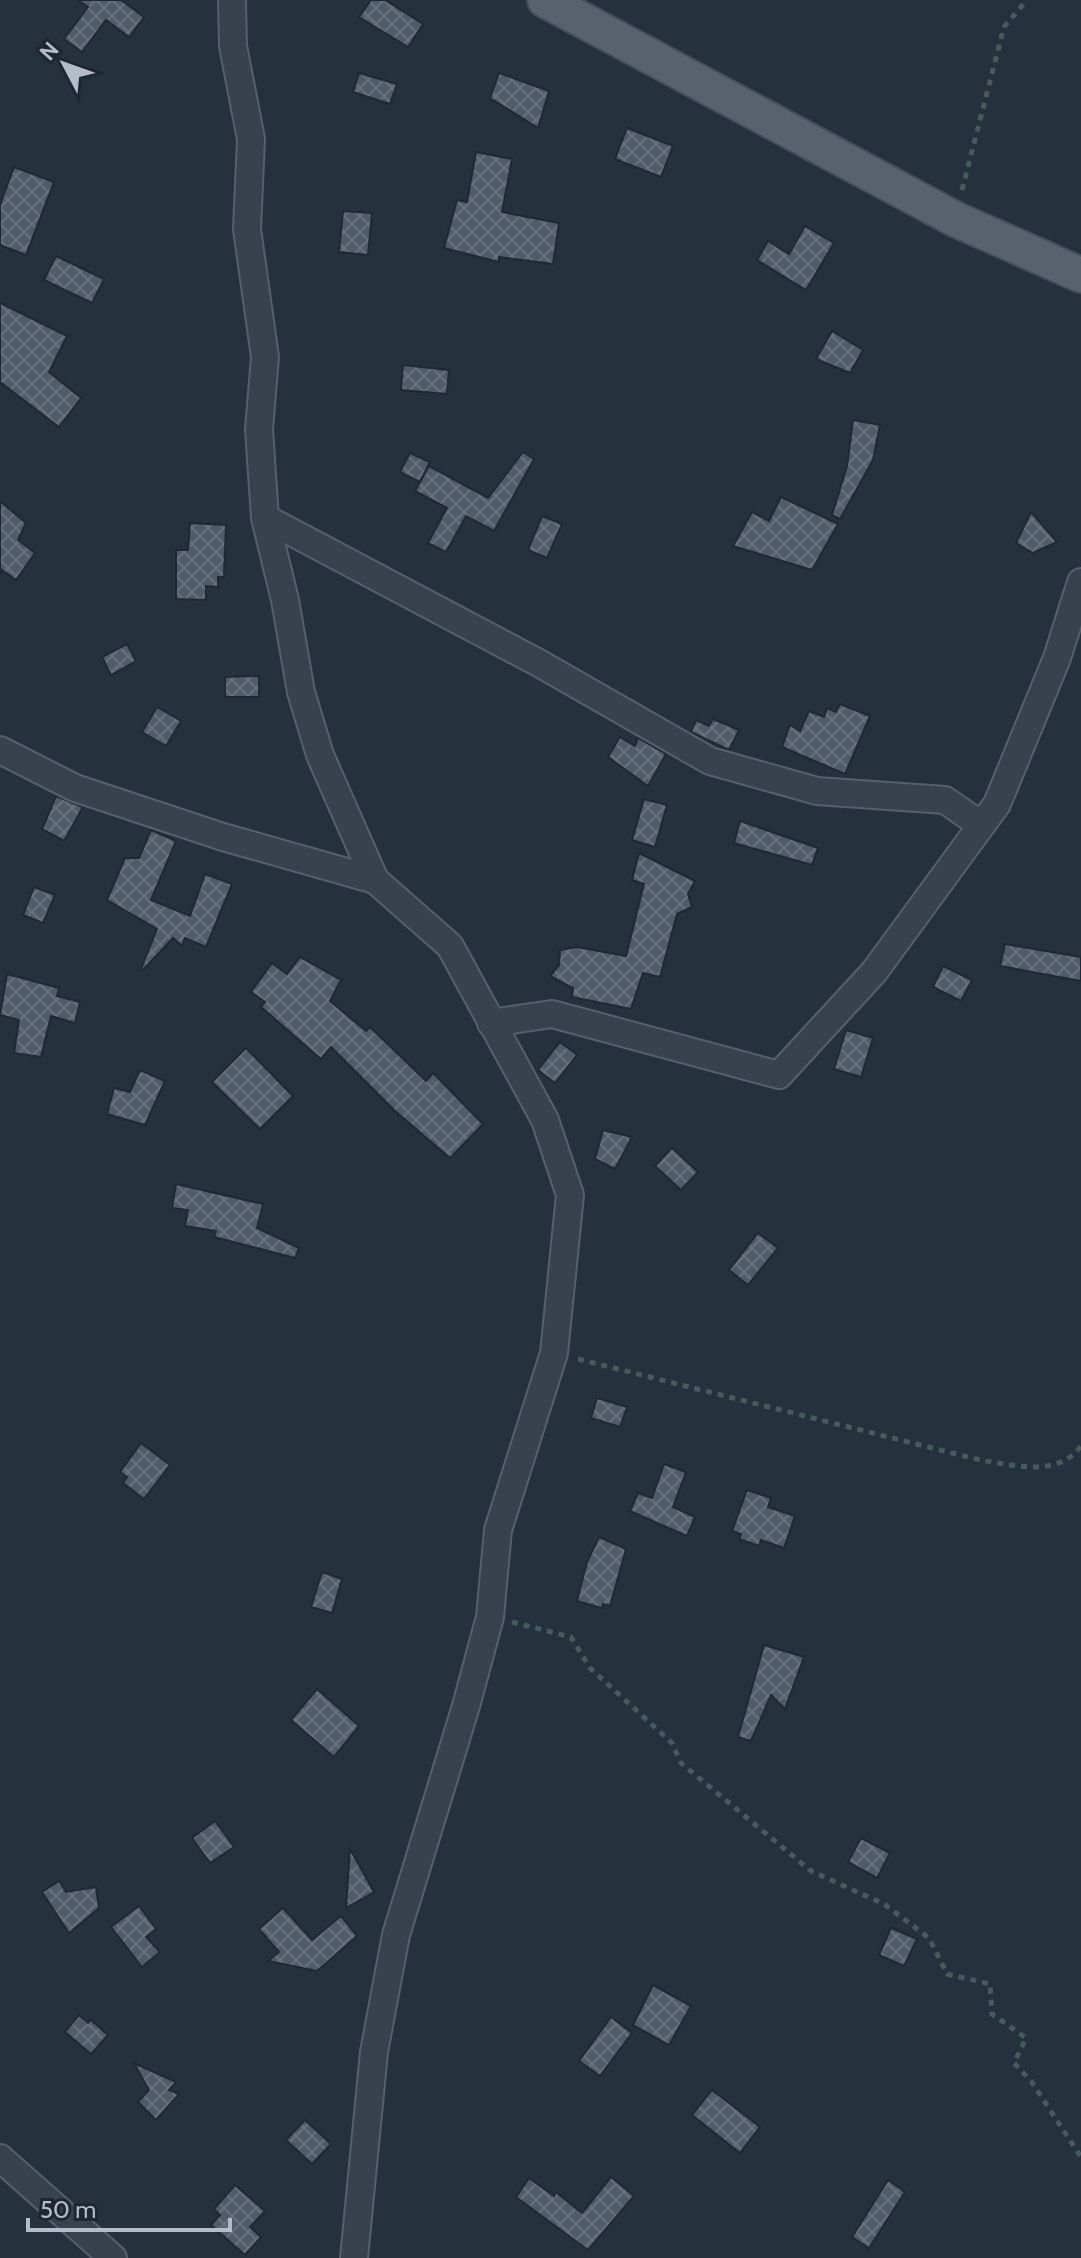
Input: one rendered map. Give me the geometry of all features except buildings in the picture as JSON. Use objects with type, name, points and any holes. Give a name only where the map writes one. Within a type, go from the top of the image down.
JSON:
[{"type":"main road","points":[[545,0],[955,219],[1081,275]]},
{"type":"street","points":[[232,0],[233,46],[251,139],[247,229],[265,357],[259,429],[265,518],[285,600],[301,692],[320,755],[375,880],[450,946],[545,1120],[570,1195],[554,1353],[498,1530],[490,1617],[396,1935],[374,2052],[354,2258]]},
{"type":"street","points":[[265,518],[537,662],[710,761],[817,791],[945,800],[981,825]]},
{"type":"street","points":[[491,1023],[552,1014],[779,1075],[874,972],[997,804],[1057,658],[1081,582]]},
{"type":"street","points":[[0,750],[75,788],[223,837],[375,880]]},
{"type":"street","points":[[0,2158],[113,2258]]},
{"type":"path","points":[[955,219],[1004,27],[1027,0]]},
{"type":"path","points":[[554,1353],[980,1460],[1042,1469],[1074,1456],[1081,1446]]},
{"type":"path","points":[[490,1617],[571,1637],[590,1668],[672,1743],[681,1763],[811,1871],[884,1904],[929,1938],[947,1974],[990,1984],[992,2014],[1026,2038],[1014,2063],[1031,2081],[1081,2157]]}]
